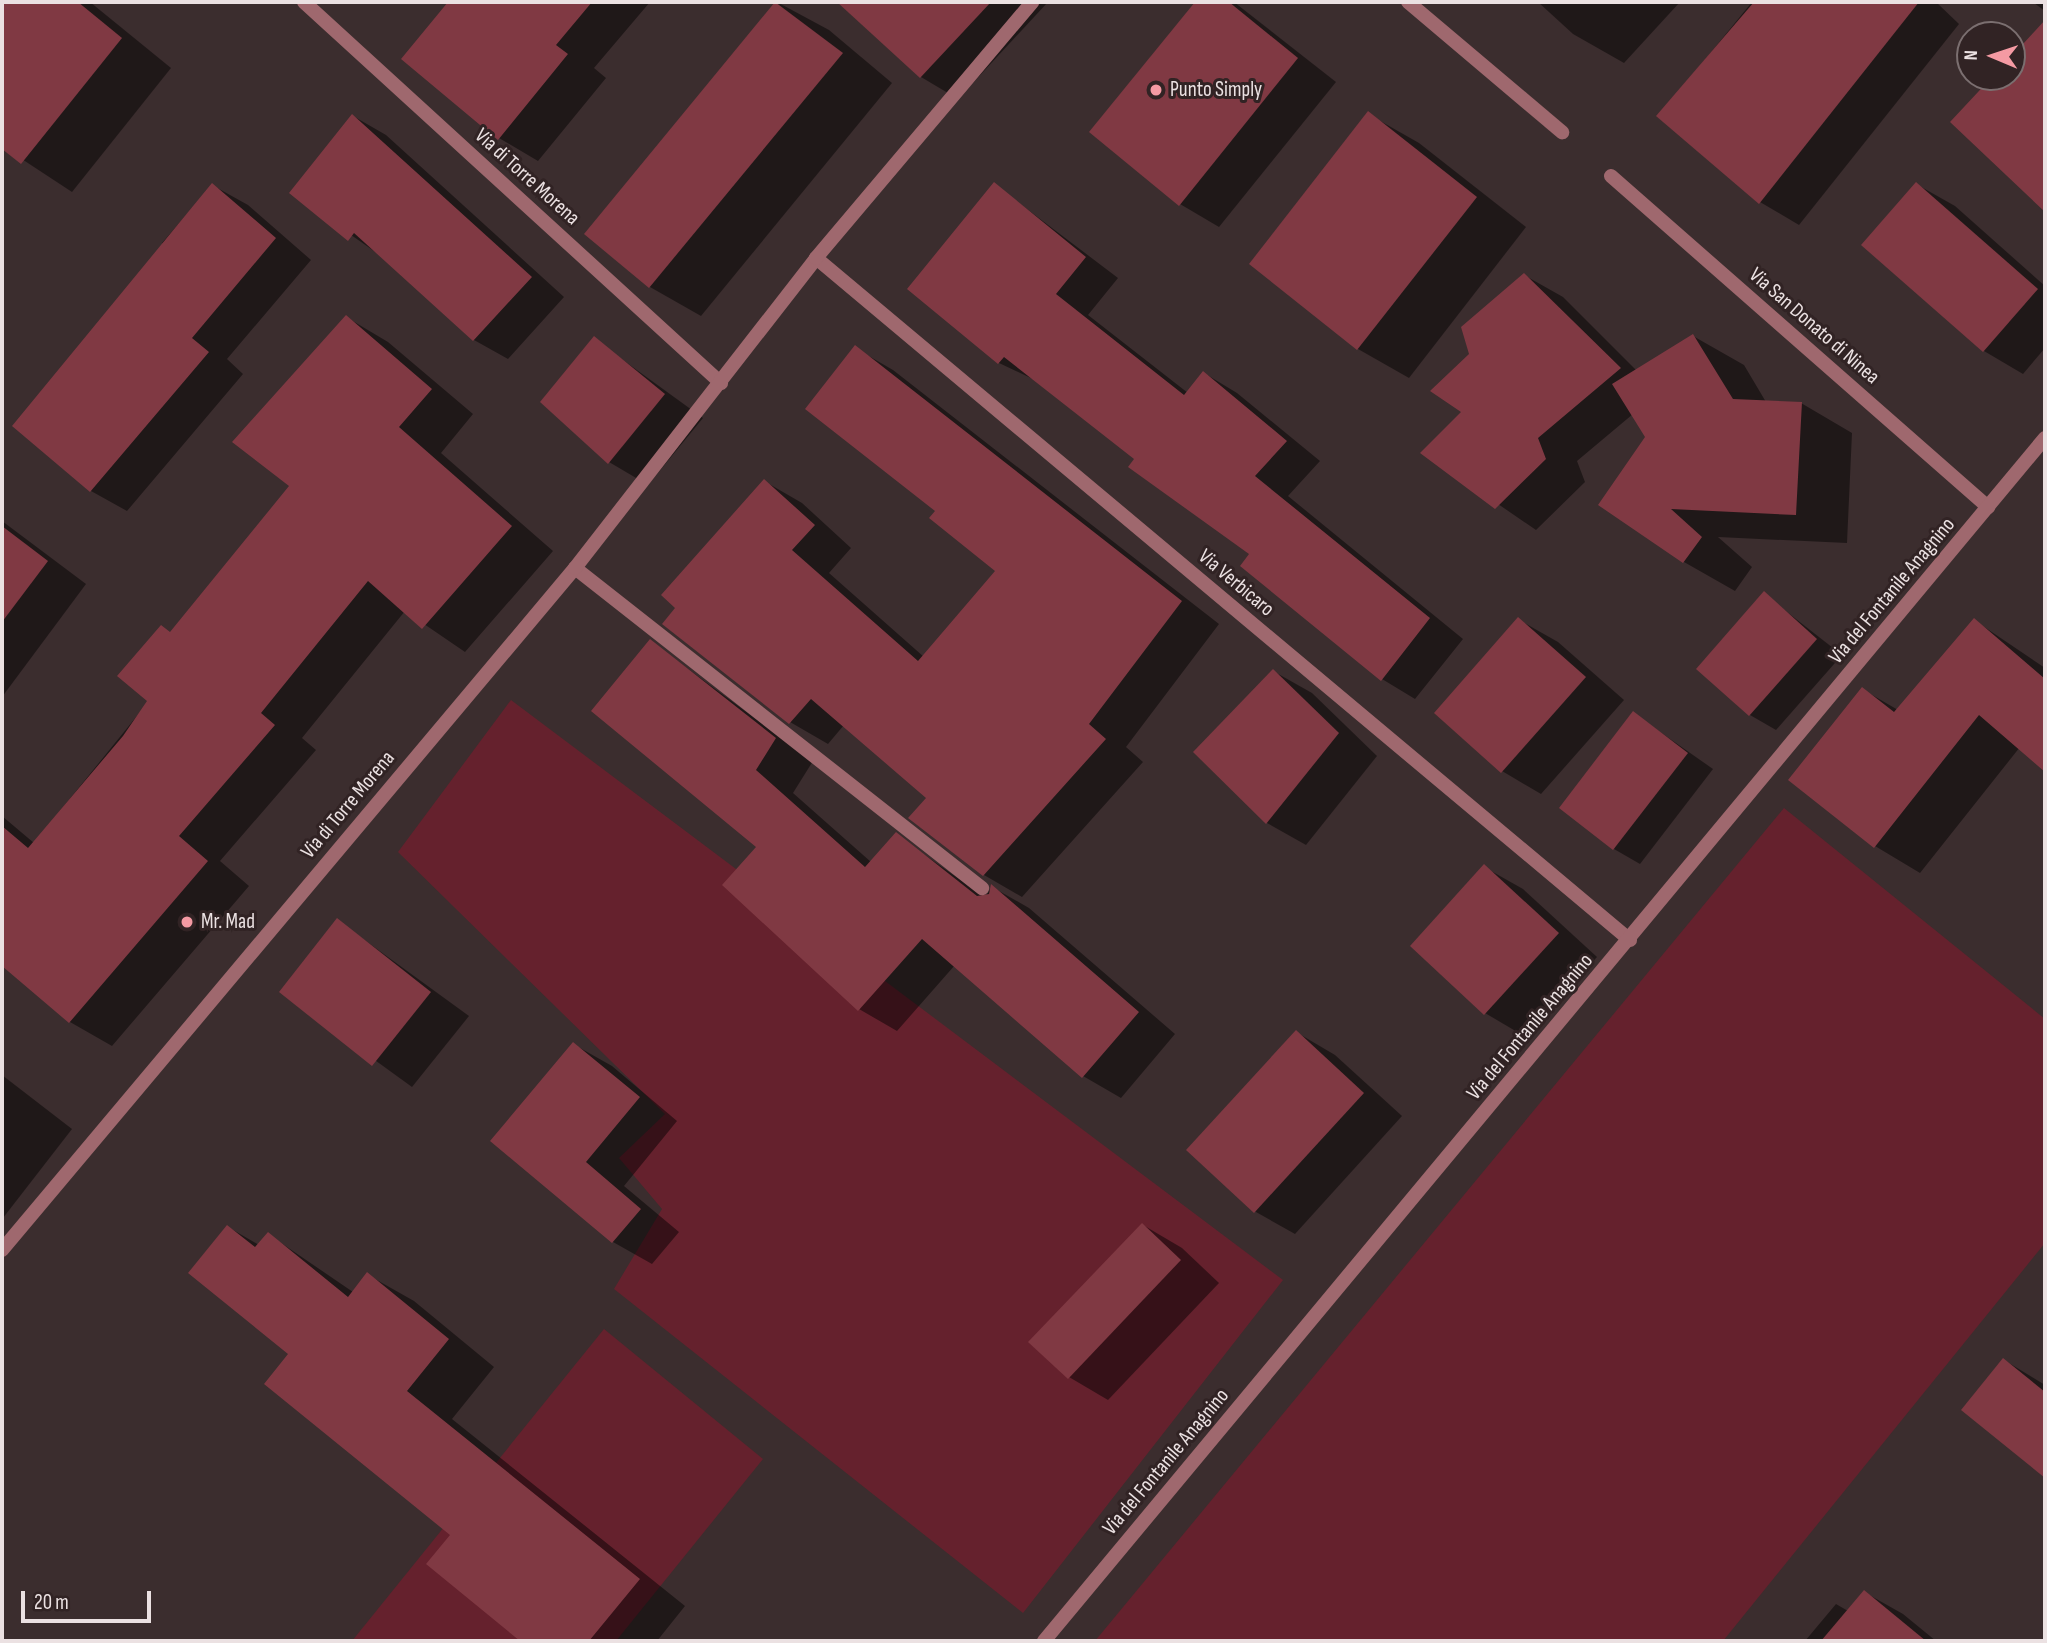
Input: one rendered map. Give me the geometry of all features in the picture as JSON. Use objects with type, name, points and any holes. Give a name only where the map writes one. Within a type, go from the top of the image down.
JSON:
[{"type":"street","name":"Via di Torre Morena","points":[[304,2],[721,383]]},
{"type":"street","name":"Via di Torre Morena","points":[[2,1250],[575,568],[816,258],[1032,2]]},
{"type":"street","points":[[1408,2],[1562,132]]},
{"type":"street","name":"Via San Donato di Ninea","points":[[1611,176],[1988,507]]},
{"type":"street","name":"Via Verbicaro","points":[[816,258],[1630,940]]},
{"type":"street","name":"Via del Fontanile Anagnino","points":[[1044,1641],[2045,438]]},
{"type":"street","points":[[575,568],[982,888]]},
{"type":"shaded area","points":[[511,700],[1283,1280],[1023,1613],[614,1289],[662,1209],[619,1158],[665,1114],[398,852]]},
{"type":"shaded area","points":[[1784,808],[2045,1019],[2045,1243],[1723,1641],[1095,1641]]},
{"type":"shaded area","points":[[604,1329],[763,1459],[616,1641],[352,1641]]},
{"type":"building","points":[[2,2],[78,2],[122,38],[21,164],[2,149]]},
{"type":"building","points":[[448,2],[592,2],[556,45],[568,54],[498,140],[401,59]]},
{"type":"building","points":[[775,2],[843,53],[649,288],[584,234]]},
{"type":"building","points":[[837,2],[991,2],[920,78]]},
{"type":"building","points":[[1195,2],[1229,2],[1298,58],[1179,206],[1089,132]]},
{"type":"building","points":[[1754,2],[1919,2],[1759,204],[1656,116]]},
{"type":"building","points":[[2045,20],[2045,212],[1950,122],[1979,91],[2026,91],[2026,41]]},
{"type":"building","points":[[1368,111],[1477,197],[1357,350],[1249,264]]},
{"type":"building","points":[[352,114],[532,277],[473,341],[354,233],[348,241],[289,193]]},
{"type":"building","points":[[994,182],[1086,257],[1056,294],[1184,395],[1203,371],[1287,441],[1255,476],[1430,618],[1381,681],[1240,566],[1249,554],[1128,467],[1134,459],[1004,357],[998,364],[907,289]]},
{"type":"building","points":[[1916,182],[2038,289],[1983,352],[1861,245]]},
{"type":"building","points":[[212,183],[276,238],[192,338],[209,352],[90,492],[12,426]]},
{"type":"building","points":[[1524,273],[1621,368],[1538,438],[1546,459],[1495,509],[1420,453],[1461,412],[1430,391],[1469,354],[1461,327]]},
{"type":"building","points":[[346,315],[432,389],[399,427],[512,526],[422,629],[368,581],[261,713],[275,725],[179,836],[208,861],[69,1023],[2,966],[2,826],[28,848],[123,736],[147,701],[117,676],[161,625],[170,632],[289,486],[232,442]]},
{"type":"building","points":[[1693,334],[1733,399],[1802,402],[1796,515],[1671,509],[1702,537],[1683,563],[1598,505],[1645,437],[1612,384]]},
{"type":"building","points":[[594,336],[665,394],[608,464],[540,402]]},
{"type":"building","points":[[855,345],[1182,601],[1089,724],[1106,739],[983,876],[908,818],[926,798],[811,699],[789,724],[662,624],[675,608],[661,595],[764,479],[815,525],[792,550],[918,661],[995,571],[929,518],[935,511],[805,409]]},
{"type":"building","points":[[2,526],[48,561],[2,622]]},
{"type":"building","points":[[1764,591],[1817,639],[1749,716],[1696,669]]},
{"type":"building","points":[[1518,617],[1586,677],[1501,773],[1434,713]]},
{"type":"building","points":[[1974,618],[2045,679],[2045,772],[1979,715],[1874,848],[1788,780],[1862,687],[1894,712]]},
{"type":"building","points":[[650,639],[776,738],[756,770],[865,867],[896,832],[977,896],[989,894],[991,884],[1139,1012],[1082,1078],[922,939],[858,1011],[722,885],[756,847],[591,711]]},
{"type":"building","points":[[1273,669],[1339,733],[1266,824],[1193,752]]},
{"type":"building","points":[[1633,711],[1688,753],[1613,850],[1559,808]]},
{"type":"building","points":[[1484,864],[1559,933],[1484,1015],[1410,946]]},
{"type":"building","points":[[337,918],[431,992],[372,1066],[279,992]]},
{"type":"building","points":[[1296,1030],[1364,1093],[1254,1213],[1186,1150]]},
{"type":"building","points":[[573,1042],[640,1097],[586,1162],[641,1209],[612,1243],[490,1141]]},
{"type":"building","points":[[1142,1223],[1181,1260],[1068,1379],[1028,1342]]},
{"type":"building","points":[[227,1225],[255,1247],[268,1232],[348,1297],[367,1272],[449,1339],[407,1391],[640,1579],[589,1641],[520,1641],[426,1564],[450,1535],[264,1384],[288,1354],[188,1273]]},
{"type":"building","points":[[2003,1358],[2045,1392],[2045,1478],[1961,1410]]},
{"type":"building","points":[[1864,1590],[1926,1641],[1821,1641]]},
{"type":"place","name":"Punto Simply","points":[[1156,90]]},
{"type":"place","name":"Mr. Mad","points":[[187,922]]}]
